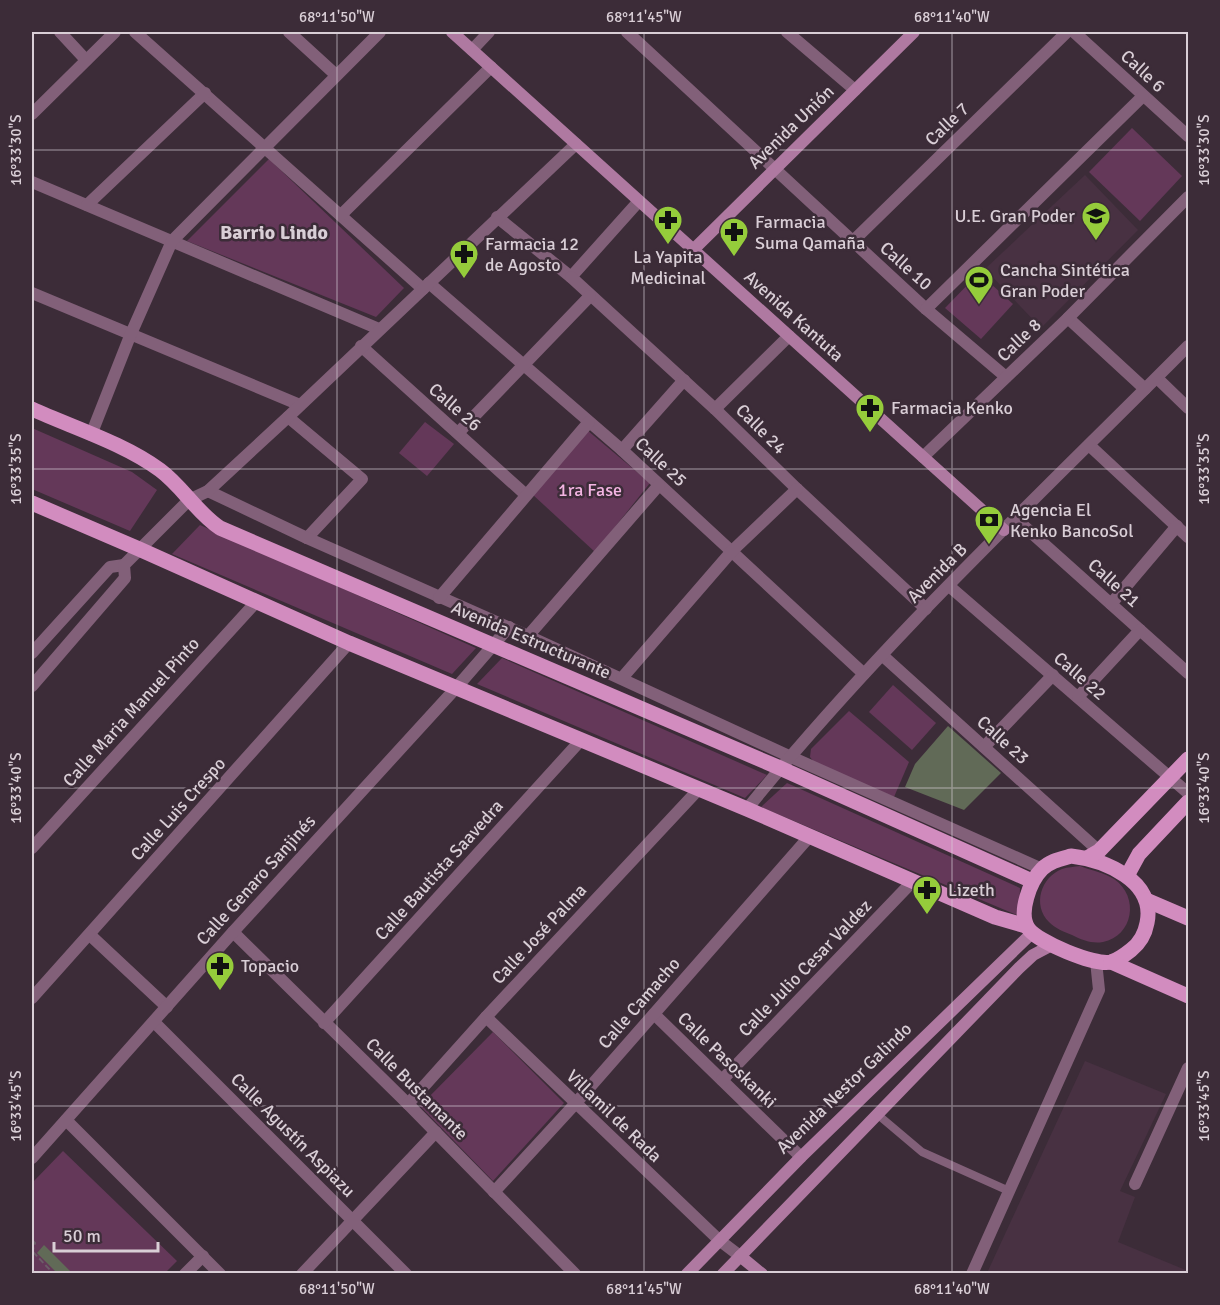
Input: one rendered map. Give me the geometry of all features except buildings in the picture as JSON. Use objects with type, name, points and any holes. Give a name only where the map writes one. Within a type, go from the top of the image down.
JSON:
[{"type":"main road","name":"Avenida Estructurante","points":[[32,409],[126,450],[162,471],[206,519],[220,528],[780,768],[1037,875]]},
{"type":"main road","points":[[32,503],[350,643],[747,809],[994,917],[1029,929],[1052,945],[1103,962],[1188,996]]},
{"type":"main road","points":[[1093,854],[1188,759]]},
{"type":"main road","points":[[1127,876],[1139,854],[1188,802]]},
{"type":"main road","points":[[1029,929],[1025,908],[1037,875],[1055,860],[1093,854],[1127,876],[1139,887],[1146,900],[1149,916],[1138,944],[1126,954],[1103,962]]},
{"type":"main road","points":[[1146,900],[1188,918]]},
{"type":"street","points":[[60,32],[86,60]]},
{"type":"street","points":[[32,114],[115,32]]},
{"type":"street","name":"Calle 25","points":[[135,32],[342,215],[622,450],[864,674]]},
{"type":"street","points":[[289,32],[336,75]]},
{"type":"street","points":[[91,435],[130,336],[172,241],[380,32]]},
{"type":"street","name":"Avenida Kantuta","points":[[452,32],[1004,530]]},
{"type":"street","points":[[472,50],[489,32]]},
{"type":"street","name":"Calle 10","points":[[627,32],[926,309],[1006,377]]},
{"type":"street","points":[[787,32],[855,90]]},
{"type":"street","name":"Avenida Unión","points":[[693,249],[914,32]]},
{"type":"street","name":"Calle 7","points":[[853,242],[1067,32]]},
{"type":"street","name":"Calle 6","points":[[1074,32],[1188,136]]},
{"type":"street","points":[[342,215],[491,67]]},
{"type":"street","points":[[87,205],[206,93]]},
{"type":"street","points":[[926,309],[1143,96]]},
{"type":"street","points":[[32,653],[110,567],[124,565],[189,500],[208,491],[576,144]]},
{"type":"street","points":[[32,182],[379,329]]},
{"type":"street","name":"Calle 8","points":[[923,457],[1068,318],[1188,197]]},
{"type":"street","points":[[571,277],[639,201]]},
{"type":"street","name":"Calle 24","points":[[497,217],[571,277],[684,380],[796,489],[926,609]]},
{"type":"street","points":[[32,293],[130,336],[300,405]]},
{"type":"street","points":[[458,433],[590,296]]},
{"type":"street","points":[[1068,318],[1145,389]]},
{"type":"street","points":[[715,409],[789,336]]},
{"type":"street","name":"Calle 26","points":[[361,346],[526,495]]},
{"type":"street","name":"Avenida B","points":[[747,809],[780,768],[882,655],[1188,346]]},
{"type":"street","points":[[1156,378],[1188,408]]},
{"type":"street","points":[[622,450],[684,380]]},
{"type":"street","points":[[288,417],[362,479],[307,538]]},
{"type":"street","points":[[439,598],[589,422]]},
{"type":"street","points":[[1089,445],[1188,537]]},
{"type":"street","points":[[528,636],[658,485]]},
{"type":"street","points":[[622,678],[732,551],[796,489]]},
{"type":"street","name":"Avenida Estructurante","points":[[208,491],[439,598],[622,678],[1037,875]]},
{"type":"street","name":"Calle 21","points":[[1016,519],[1188,673]]},
{"type":"street","points":[[1111,604],[1177,526]]},
{"type":"street","points":[[32,686],[125,578],[124,565]]},
{"type":"street","name":"Calle 22","points":[[949,586],[1188,793]]},
{"type":"street","name":"Calle Maria Manuel Pinto","points":[[32,848],[257,601]]},
{"type":"street","name":"Calle Genaro Sanjinés","points":[[32,1158],[509,627]]},
{"type":"street","points":[[1078,697],[1140,630]]},
{"type":"street","name":"Calle Luis Crespo","points":[[32,998],[350,643]]},
{"type":"street","name":"Calle 23","points":[[882,655],[984,747],[1093,854]]},
{"type":"street","points":[[984,747],[1053,675]]},
{"type":"street","name":"Calle Bautista Saavedra","points":[[324,1023],[581,740]]},
{"type":"street","name":"Calle José Palma","points":[[408,1104],[698,790]]},
{"type":"street","name":"Calle Camacho","points":[[494,1192],[575,1104],[809,837]]},
{"type":"street","name":"Calle Julio Cesar Valdez","points":[[722,1080],[913,881]]},
{"type":"street","name":"Avenida Nestor Galindo","points":[[687,1274],[801,1156],[1029,929]]},
{"type":"street","name":"Calle Bustamante","points":[[233,932],[408,1104],[575,1274]]},
{"type":"street","points":[[90,935],[167,1007]]},
{"type":"street","points":[[723,1274],[1019,968],[1033,955],[1052,945]]},
{"type":"street","points":[[972,1274],[1100,990],[1103,962]]},
{"type":"street","name":"Calle Pasoskanki","points":[[654,1014],[801,1156]]},
{"type":"street","name":"Villamil de Rada","points":[[486,1017],[719,1240],[740,1256]]},
{"type":"street","name":"Calle Agustín Aspiazu","points":[[154,1022],[406,1274]]},
{"type":"street","points":[[1135,1184],[1188,1068]]},
{"type":"street","points":[[66,1120],[220,1274]]},
{"type":"street","points":[[302,1274],[436,1132]]},
{"type":"street","points":[[185,1274],[202,1256]]},
{"type":"street","points":[[740,1256],[762,1274]]},
{"type":"lane","points":[[877,1114],[922,1152],[1009,1191]]},
{"type":"path","points":[[32,1240],[35,1243],[32,1252],[51,1270],[51,1274]]},
{"type":"shaded area","points":[[1085,175],[1138,230],[1041,328],[985,269]]},
{"type":"shaded area","points":[[1085,1061],[1166,1094],[1120,1191],[1135,1197],[1118,1242],[1188,1271],[1188,1273],[987,1273]]},
{"type":"green space","points":[[1132,128],[1182,176],[1140,221],[1089,172]]},
{"type":"green space","points":[[269,159],[404,288],[376,317],[187,241]]},
{"type":"green space","name":"Cancha Sintética Gran Poder","points":[[979,273],[1013,304],[981,339],[945,308]]},
{"type":"green space","points":[[425,422],[454,444],[427,476],[399,453]]},
{"type":"green space","points":[[32,428],[132,472],[157,490],[130,531],[32,489]]},
{"type":"green space","name":"1ra Fase","points":[[587,430],[650,483],[595,552],[532,494]]},
{"type":"green space","points":[[200,525],[476,648],[452,674],[172,554]]},
{"type":"green space","points":[[502,658],[767,775],[745,798],[477,684]]},
{"type":"green space","points":[[893,685],[936,723],[912,750],[869,712]]},
{"type":"green space","points":[[849,711],[909,762],[894,797],[814,762],[810,757],[811,749]]},
{"type":"green space","points":[[787,783],[1020,888],[1019,916],[761,807]]},
{"type":"green space","points":[[1080,866],[1114,879],[1122,887],[1130,905],[1127,924],[1113,938],[1103,942],[1083,940],[1057,928],[1049,922],[1041,908],[1041,892],[1049,878],[1062,869]]},
{"type":"green space","points":[[493,1032],[564,1103],[493,1181],[420,1106]]},
{"type":"green space","points":[[63,1151],[177,1261],[165,1273],[32,1273],[32,1183]]},
{"type":"place","name":"U.E. Gran Poder","points":[[1096,242]]},
{"type":"place","name":"La Yapita Medicinal","points":[[668,246]]},
{"type":"place","name":"Farmacia Suma Qamaña","points":[[734,258]]},
{"type":"place","name":"Farmacia 12 de Agosto","points":[[464,280]]},
{"type":"place","name":"Cancha Sintética Gran Poder","points":[[979,306]]},
{"type":"place","name":"Farmacia Kenko","points":[[870,434]]},
{"type":"place","name":"Agencia El Kenko BancoSol","points":[[989,546]]},
{"type":"place","name":"Lizeth","points":[[927,916]]},
{"type":"place","name":"Topacio","points":[[220,992]]},
{"type":"district","name":"Barrio Lindo","points":[[274,232]]}]
